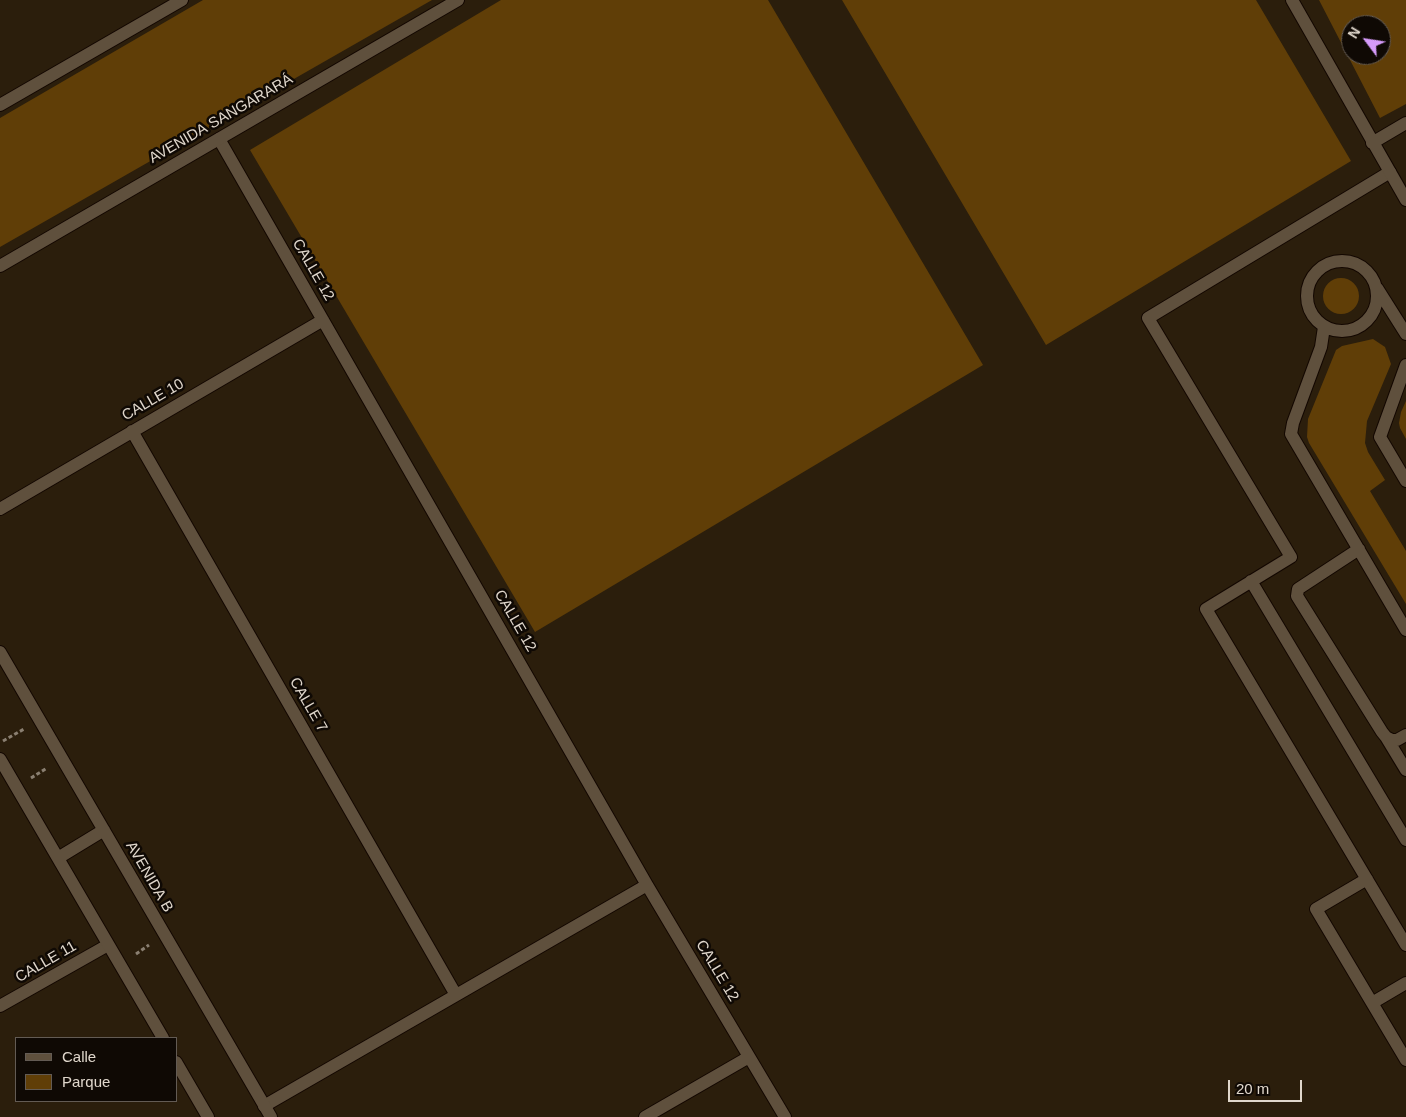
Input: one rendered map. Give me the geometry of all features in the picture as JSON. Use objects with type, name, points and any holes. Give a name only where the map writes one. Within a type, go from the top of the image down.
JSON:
[{"type":"street","points":[[0,105],[182,0]]},
{"type":"street","name":"AVENIDA SANGARARÁ","points":[[0,266],[458,0]]},
{"type":"street","points":[[1292,0],[1406,200]]},
{"type":"street","points":[[1372,143],[1406,123]]},
{"type":"street","name":"CALLE 12","points":[[219,139],[647,885],[785,1117]]},
{"type":"street","points":[[1390,172],[1148,318],[1290,557],[1206,609],[1406,945]]},
{"type":"street","points":[[1375,284],[1377,292],[1376,303],[1372,313],[1366,322],[1346,331],[1324,327],[1312,315],[1306,299],[1307,288],[1311,278],[1318,269],[1333,262],[1349,261],[1359,265],[1368,272],[1406,334]]},
{"type":"street","name":"CALLE 10","points":[[0,508],[323,320]]},
{"type":"street","points":[[1324,327],[1321,348],[1291,431],[1293,438],[1406,630]]},
{"type":"street","points":[[1406,365],[1380,437],[1406,481]]},
{"type":"street","name":"CALLE 7","points":[[132,431],[456,996]]},
{"type":"street","points":[[1359,549],[1298,589],[1297,596],[1406,770]]},
{"type":"street","points":[[1251,581],[1406,840]]},
{"type":"street","name":"AVENIDA B","points":[[0,652],[267,1112]]},
{"type":"street","points":[[1386,737],[1392,740],[1403,736]]},
{"type":"street","points":[[0,759],[4,774],[17,787],[162,1037]]},
{"type":"street","points":[[58,858],[104,830]]},
{"type":"street","points":[[1367,879],[1316,909],[1406,1060]]},
{"type":"street","points":[[267,1112],[456,996],[647,885]]},
{"type":"street","name":"CALLE 11","points":[[0,1006],[108,945]]},
{"type":"street","points":[[1372,1003],[1406,983]]},
{"type":"street","points":[[645,1117],[749,1057]]},
{"type":"street","points":[[178,1065],[208,1117]]},
{"type":"path","points":[[0,742],[40,721]]},
{"type":"path","points":[[17,787],[62,758]]},
{"type":"path","points":[[120,965],[164,935]]},
{"type":"green space","points":[[203,0],[432,0],[0,247],[0,118]]},
{"type":"green space","points":[[501,0],[768,0],[983,365],[535,632],[250,150]]},
{"type":"green space","points":[[842,0],[1256,0],[1351,161],[1046,345]]},
{"type":"green space","points":[[1319,0],[1406,0],[1406,104],[1380,118],[1353,65],[1391,65],[1391,15],[1341,15],[1341,43]]},
{"type":"green space","points":[[1341,278],[1353,284],[1359,296],[1353,308],[1341,314],[1329,308],[1323,296],[1329,284]]},
{"type":"green space","points":[[1373,339],[1385,347],[1391,364],[1367,421],[1365,443],[1368,452],[1385,480],[1370,491],[1406,551],[1406,604],[1307,437],[1308,419],[1336,350],[1342,346]]},
{"type":"green space","points":[[1406,401],[1406,439],[1399,423]]}]
